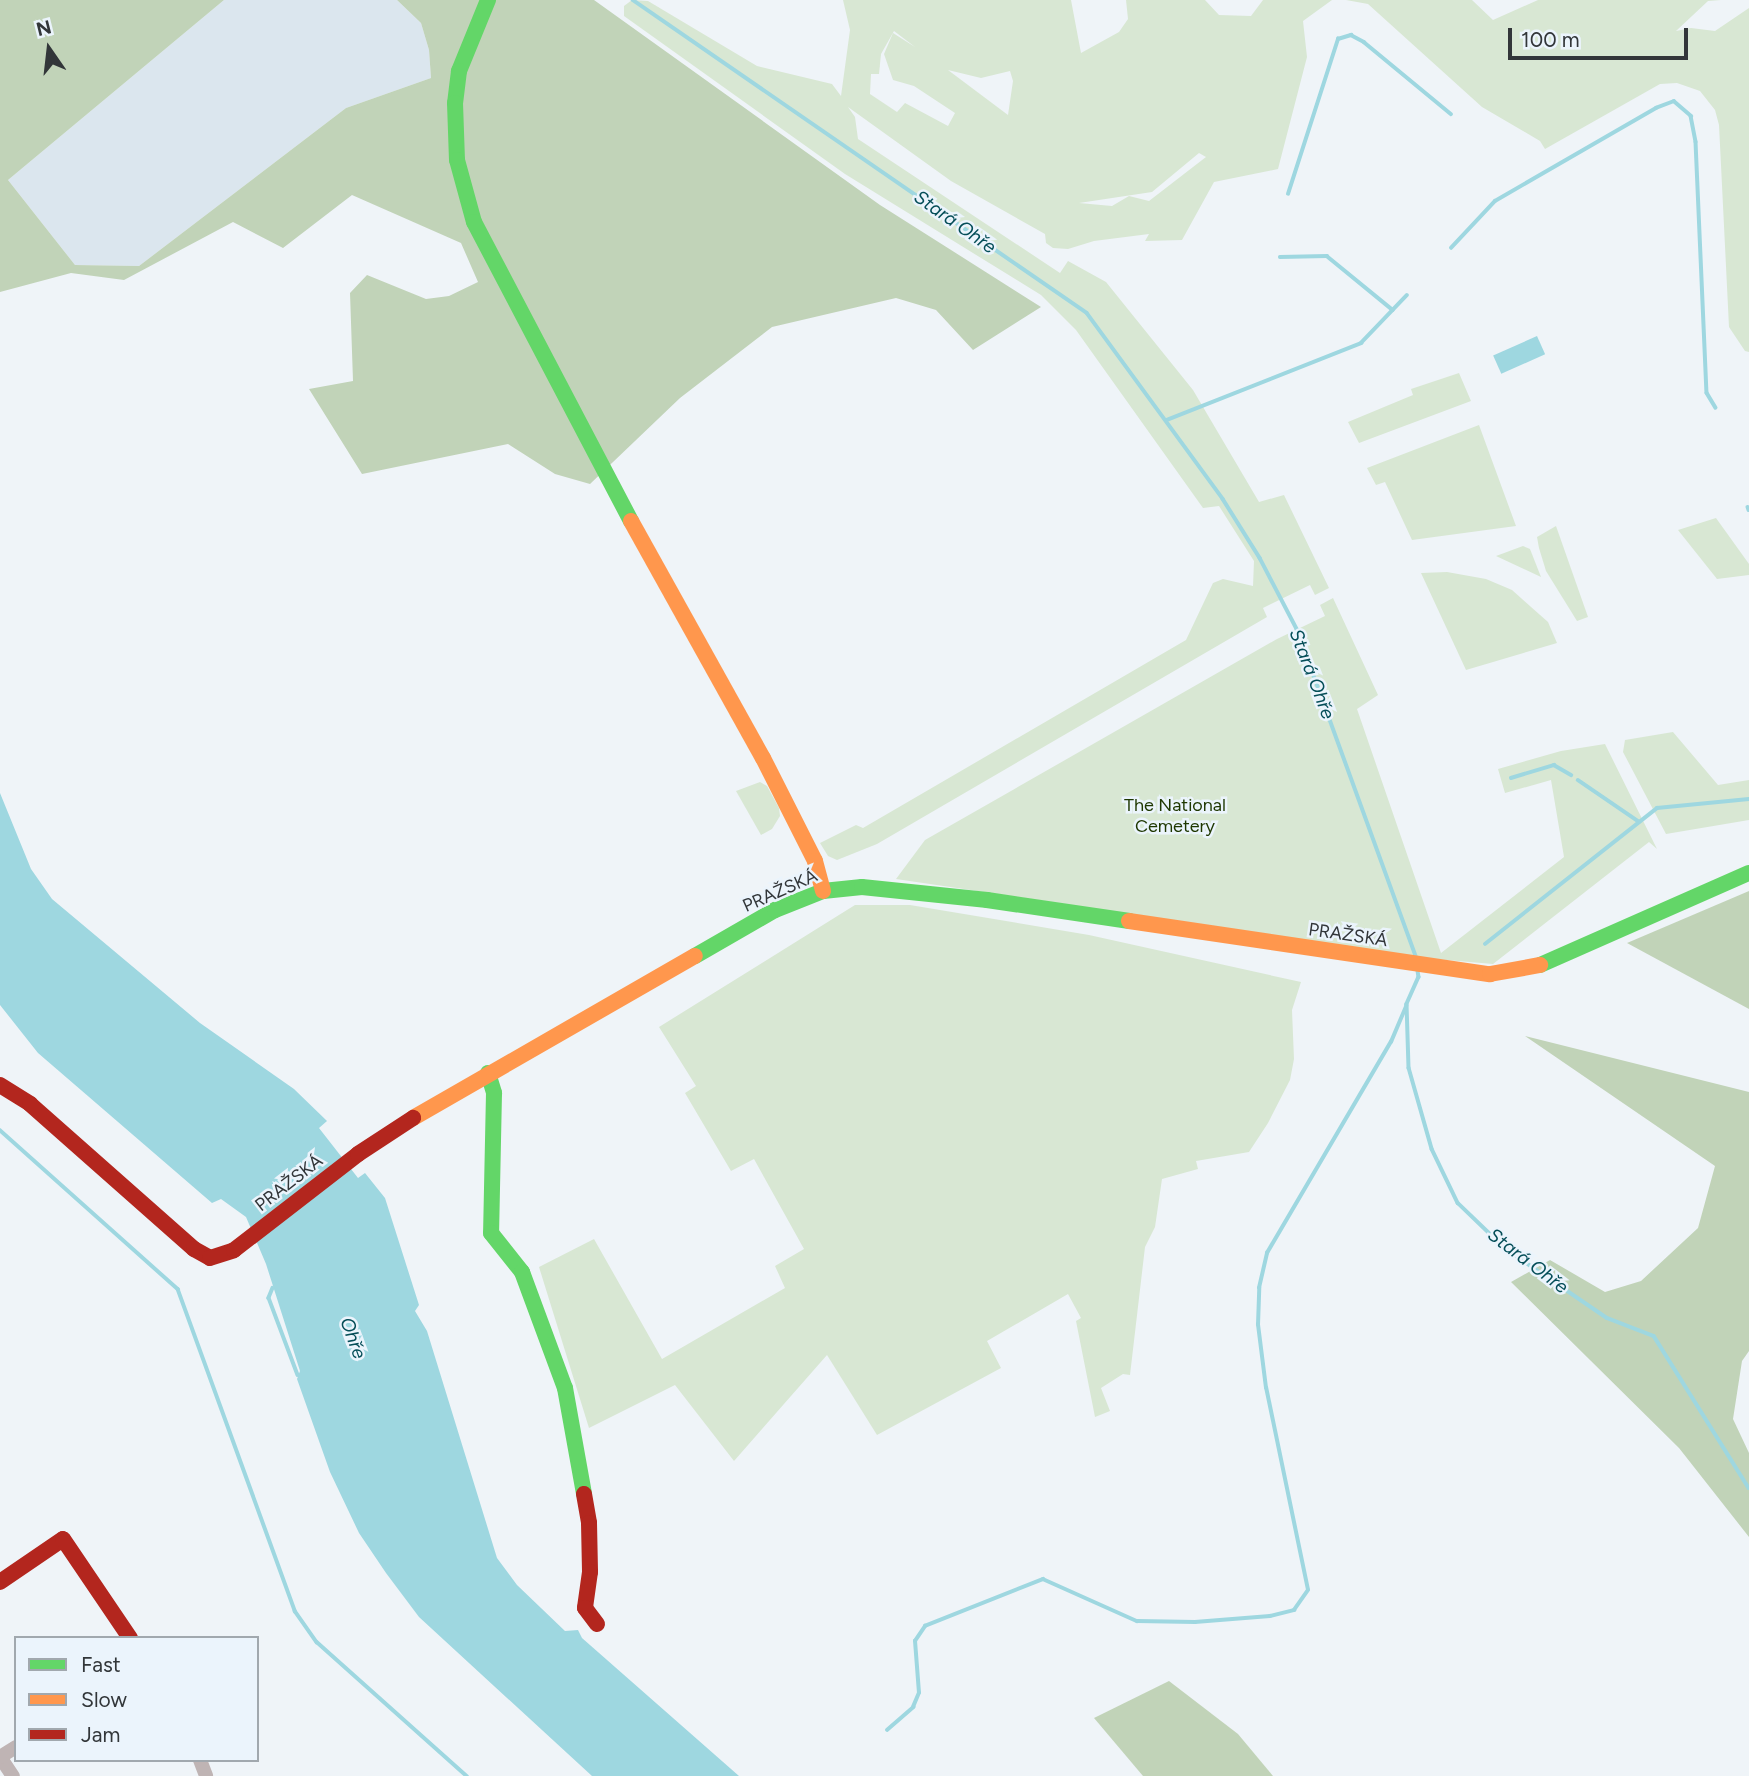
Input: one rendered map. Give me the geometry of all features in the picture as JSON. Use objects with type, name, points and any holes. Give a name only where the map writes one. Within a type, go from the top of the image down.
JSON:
[{"type":"main road","points":[[488,0],[459,71],[454,103],[457,160],[474,222],[615,492],[763,758],[815,861],[822,891]]},
{"type":"main road","name":"PRAŽSKÁ","points":[[0,1085],[30,1104],[194,1249],[210,1258],[225,1256],[358,1154],[488,1073],[775,910],[822,891],[862,887],[974,898],[1490,974],[1530,968],[1583,949],[1749,873]]},
{"type":"main road","points":[[488,1073],[494,1093],[491,1233],[522,1272],[565,1388],[589,1523],[590,1572],[585,1608],[597,1624]]},
{"type":"main road","points":[[0,1582],[64,1539],[129,1636]]},
{"type":"street","points":[[0,1757],[13,1776]]},
{"type":"shaded area","points":[[224,0],[397,0],[421,23],[429,50],[431,78],[346,108],[139,266],[75,265],[8,180]]},
{"type":"green space","points":[[0,0],[224,0],[8,180],[75,265],[139,266],[346,108],[431,78],[429,50],[421,23],[397,0],[594,0],[880,205],[1041,307],[973,350],[936,310],[896,298],[772,327],[680,398],[590,484],[555,474],[508,444],[362,474],[309,389],[353,381],[350,293],[367,275],[426,299],[449,296],[478,282],[461,243],[352,195],[283,248],[233,222],[124,280],[71,273],[0,292]]},
{"type":"green space","points":[[632,0],[648,1],[757,66],[832,84],[841,96],[850,30],[843,0],[1071,0],[1081,53],[1119,32],[1128,19],[1126,0],[1205,0],[1219,15],[1251,16],[1263,0],[1332,0],[1303,21],[1307,57],[1278,169],[1214,182],[1182,240],[1145,241],[1149,234],[1094,241],[1068,249],[1053,248],[1046,243],[1045,234],[951,181],[848,107],[855,117],[858,139],[1060,273],[1068,261],[1106,282],[1193,390],[1259,502],[1284,495],[1329,588],[1315,595],[1310,585],[1263,608],[1267,617],[877,844],[837,860],[828,856],[820,843],[856,825],[863,828],[1186,640],[1213,583],[1223,579],[1253,586],[1254,561],[1219,506],[1203,508],[1076,330],[1041,295],[845,174],[624,16],[624,6]],"holes":[[[894,31],[915,47],[893,33],[884,54],[893,80],[914,86],[955,113],[948,126],[905,103],[897,112],[870,94],[871,74],[879,74],[881,54]],[[948,70],[981,78],[1010,71],[1013,81],[1008,115]],[[1199,153],[1206,157],[1149,201],[1129,196],[1112,206],[1079,203],[1152,192]]]},
{"type":"green space","points":[[1346,0],[1472,0],[1493,20],[1538,0],[1721,0],[1708,1],[1676,31],[1691,28],[1715,31],[1749,8],[1749,352],[1745,351],[1729,327],[1719,125],[1715,110],[1700,91],[1677,83],[1660,84],[1545,149],[1540,141],[1482,107],[1368,4]]},
{"type":"green space","points":[[1459,373],[1471,401],[1359,443],[1348,422],[1413,395],[1411,389]]},
{"type":"green space","points":[[1479,425],[1516,526],[1412,540],[1385,482],[1376,485],[1367,468]]},
{"type":"green space","points":[[1716,518],[1749,564],[1749,575],[1717,579],[1678,530]]},
{"type":"green space","points":[[1556,526],[1588,617],[1577,621],[1546,571],[1539,548],[1537,537]]},
{"type":"green space","points":[[1523,546],[1530,549],[1541,577],[1496,556]]},
{"type":"green space","points":[[1447,572],[1486,579],[1512,590],[1548,622],[1557,643],[1466,670],[1421,573]]},
{"type":"green space","name":"The National Cemetery","points":[[1333,598],[1378,695],[1357,709],[1441,953],[1564,857],[1551,780],[1505,793],[1498,769],[1561,751],[1605,744],[1657,849],[1649,842],[1493,964],[1435,959],[896,879],[925,840],[1277,639],[1325,616],[1320,605]]},
{"type":"green space","points":[[1673,732],[1718,785],[1749,780],[1749,820],[1666,834],[1623,752],[1625,740]]},
{"type":"green space","points":[[760,782],[767,786],[779,808],[780,816],[772,829],[761,835],[736,791]]},
{"type":"green space","points":[[1749,891],[1749,1009],[1627,943]]},
{"type":"green space","points":[[855,905],[910,905],[1089,935],[1301,982],[1292,1010],[1294,1059],[1290,1080],[1268,1123],[1249,1152],[1196,1161],[1198,1169],[1162,1179],[1155,1227],[1145,1247],[1130,1375],[1123,1374],[1101,1388],[1110,1411],[1095,1417],[1076,1321],[1081,1318],[1068,1294],[987,1341],[1001,1368],[877,1435],[827,1355],[734,1461],[675,1385],[589,1428],[539,1267],[594,1239],[662,1359],[785,1288],[775,1266],[804,1249],[754,1159],[731,1171],[685,1093],[696,1086],[659,1027]]},
{"type":"green space","points":[[1525,1036],[1749,1092],[1749,1351],[1742,1361],[1733,1419],[1749,1453],[1749,1537],[1679,1448],[1511,1282],[1550,1260],[1605,1292],[1641,1281],[1698,1228],[1715,1166]]},
{"type":"green space","points":[[1169,1681],[1238,1734],[1273,1776],[1143,1776],[1094,1718]]},
{"type":"water","points":[[1537,336],[1545,354],[1501,374],[1493,356]]},
{"type":"water","name":"Ohře","points":[[0,793],[31,869],[52,899],[200,1023],[294,1089],[327,1121],[319,1128],[358,1178],[365,1173],[385,1198],[419,1305],[415,1311],[427,1331],[497,1558],[517,1585],[565,1631],[578,1630],[582,1638],[739,1776],[592,1776],[419,1617],[359,1533],[330,1472],[297,1379],[300,1371],[266,1264],[246,1217],[221,1199],[212,1203],[38,1053],[0,1005]]},
{"type":"waterway","name":"Stará Ohře","points":[[633,0],[1087,313],[1223,499],[1260,558],[1297,629],[1416,956]]},
{"type":"waterway","points":[[1288,194],[1338,39],[1351,35],[1364,42],[1451,114]]},
{"type":"waterway","points":[[1451,248],[1495,201],[1656,108],[1674,101],[1691,116],[1696,142],[1707,393],[1716,408]]},
{"type":"waterway","points":[[1280,257],[1327,256],[1393,310]]},
{"type":"waterway","points":[[1167,420],[1361,343],[1407,295]]},
{"type":"waterway","points":[[1511,778],[1554,765],[1571,775]]},
{"type":"waterway","points":[[1578,780],[1638,821]]},
{"type":"waterway","points":[[1485,944],[1657,808],[1749,799]]},
{"type":"waterway","name":"Stará Ohře","points":[[1418,971],[1419,977],[1407,1004],[1409,1068],[1432,1149],[1458,1203],[1506,1249],[1607,1318],[1654,1336],[1749,1488]]},
{"type":"waterway","points":[[887,1730],[913,1707],[919,1693],[915,1641],[925,1626],[1043,1579],[1137,1621],[1195,1622],[1270,1616],[1294,1610],[1308,1590],[1266,1388],[1258,1325],[1259,1288],[1267,1253],[1391,1042],[1406,1006]]},
{"type":"waterway","points":[[0,1130],[178,1289],[295,1611],[317,1642],[467,1776]]},
{"type":"waterway","points":[[273,1288],[269,1298],[298,1375]]},
{"type":"traffic: fast","points":[[488,0],[459,71],[455,103],[457,160],[474,222],[631,521]]},
{"type":"traffic: fast","points":[[1540,965],[1749,873]]},
{"type":"traffic: fast","points":[[695,956],[775,910],[823,891],[862,887],[987,900],[1129,921]]},
{"type":"traffic: fast","points":[[488,1073],[494,1093],[491,1233],[522,1272],[565,1388],[584,1494]]},
{"type":"traffic: slow","points":[[631,521],[763,758],[815,861],[823,891]]},
{"type":"traffic: slow","points":[[1129,921],[1490,974],[1540,965]]},
{"type":"traffic: slow","points":[[413,1118],[695,956]]},
{"type":"traffic: jam","points":[[0,1085],[30,1104],[194,1249],[210,1258],[234,1250],[358,1154],[413,1118]]},
{"type":"traffic: jam","points":[[584,1494],[589,1523],[590,1572],[585,1608],[597,1624]]},
{"type":"traffic: jam","points":[[0,1582],[63,1539],[129,1636]]}]
